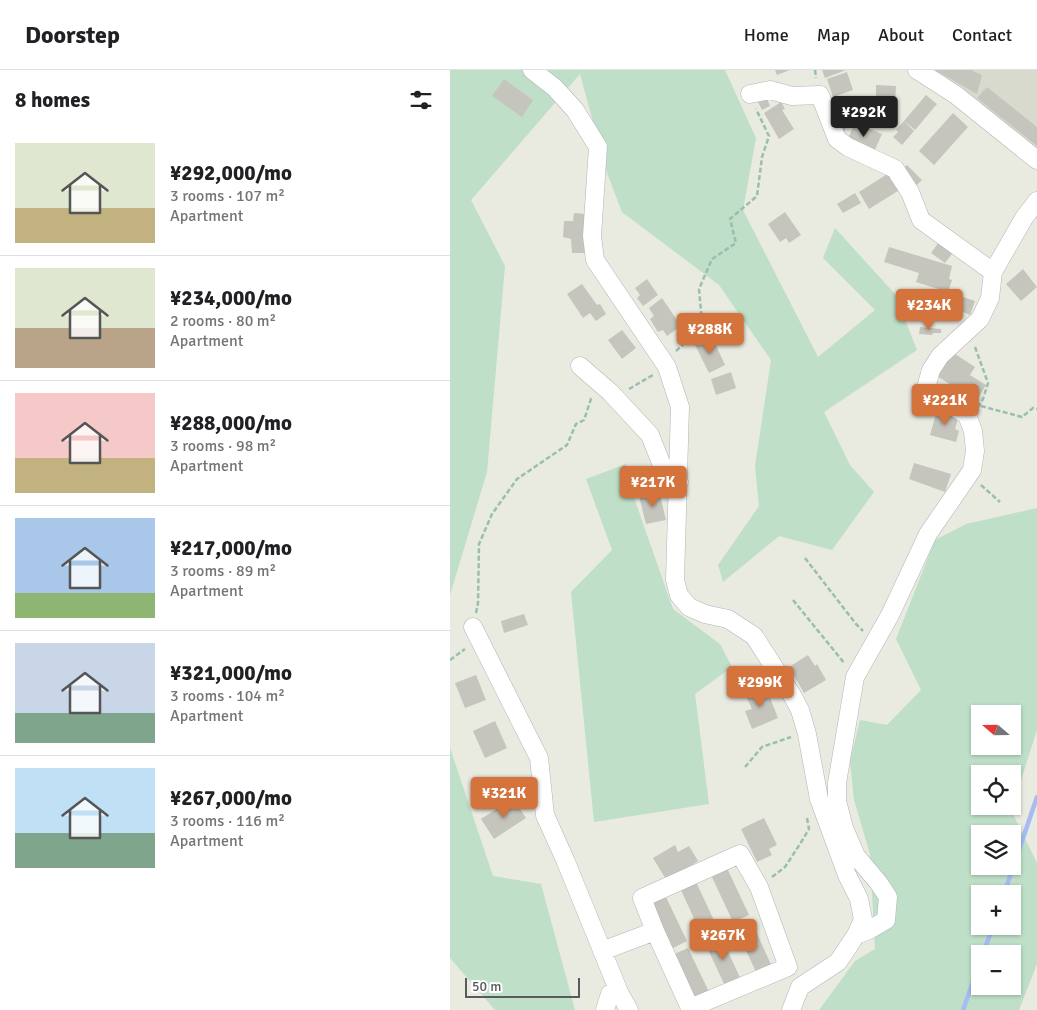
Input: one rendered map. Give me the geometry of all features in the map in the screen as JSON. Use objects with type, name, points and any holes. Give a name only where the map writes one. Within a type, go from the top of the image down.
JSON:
[{"type":"street","points":[[532,70],[555,88],[575,110],[598,147],[592,236],[595,260],[665,364],[680,407],[675,580],[679,594],[689,607],[705,614],[728,620],[754,636],[800,710],[807,734],[819,799],[847,875],[859,899],[863,918],[856,936],[838,962],[800,988],[791,1010]]},
{"type":"street","points":[[917,70],[956,95],[1037,160]]},
{"type":"street","points":[[750,94],[770,90],[792,96],[820,95],[837,139],[848,147],[895,169],[910,192],[921,220],[993,272]]},
{"type":"street","points":[[856,936],[886,920],[888,897],[856,856],[844,828],[837,801],[837,783],[855,677],[875,642],[928,534],[972,470],[975,452],[973,431],[967,415],[931,393],[928,384],[931,370],[940,356],[980,319],[990,298],[993,272],[1024,218],[1037,201]]},
{"type":"street","points":[[580,366],[612,395],[650,435],[665,473],[679,482]]},
{"type":"street","points":[[473,627],[539,758],[545,815],[618,992],[628,1010]]},
{"type":"street","points":[[740,854],[759,887],[788,967],[690,1008],[655,931],[642,898],[740,854]]},
{"type":"street","points":[[602,951],[655,931]]},
{"type":"street","points":[[605,1010],[610,994],[618,992]]},
{"type":"path","points":[[450,660],[465,650],[473,627],[478,603],[479,544],[492,514],[518,479],[567,445],[576,424],[584,420],[591,399],[612,395],[665,364],[692,336],[702,322],[699,288],[712,258],[736,243],[730,219],[757,196],[762,157],[769,136],[750,94]]},
{"type":"path","points":[[969,328],[988,383],[983,399],[969,422]]},
{"type":"path","points":[[692,336],[701,332],[709,332],[716,338]]},
{"type":"path","points":[[979,405],[1022,417],[1033,408],[1037,409]]},
{"type":"path","points":[[969,474],[1000,502]]},
{"type":"path","points":[[805,558],[856,624],[875,642]]},
{"type":"path","points":[[793,600],[855,677]]},
{"type":"path","points":[[745,767],[762,747],[791,737],[794,745]]},
{"type":"path","points":[[759,887],[784,867],[800,844],[809,829],[807,811]]},
{"type":"shaded area","points":[[926,70],[1037,70],[1037,151]]},
{"type":"green space","points":[[450,70],[725,70],[756,138],[743,210],[818,357],[875,310],[823,258],[835,228],[895,294],[917,350],[824,412],[850,465],[874,492],[832,550],[779,536],[723,582],[718,565],[759,506],[755,466],[771,360],[719,285],[622,212],[607,173],[580,74],[471,200],[505,266],[487,472],[450,595]]},
{"type":"green space","points":[[626,464],[632,492],[673,609],[720,644],[732,667],[695,694],[709,804],[594,822],[571,592],[612,550],[586,479]]},
{"type":"green space","points":[[1037,508],[1037,730],[1021,780],[1021,765],[971,765],[971,815],[1013,815],[1018,825],[971,825],[971,875],[1021,875],[1021,830],[1037,863],[1037,964],[1019,1010],[819,1010],[855,961],[875,949],[870,854],[854,800],[850,761],[860,720],[887,725],[921,690],[896,639],[935,540],[966,524]]},
{"type":"green space","points":[[450,748],[493,876],[541,884],[575,1010],[495,1010],[450,958]]},
{"type":"building","points":[[775,70],[790,70],[777,75]]},
{"type":"building","points":[[822,70],[846,70],[825,78]]},
{"type":"building","points":[[935,70],[971,70],[982,75],[977,94]]},
{"type":"building","points":[[847,72],[853,90],[833,97],[827,79]]},
{"type":"building","points":[[504,79],[533,100],[522,117],[492,96]]},
{"type":"building","points":[[876,85],[896,86],[895,102],[876,102]]},
{"type":"building","points":[[987,87],[1037,127],[1037,146],[977,98]]},
{"type":"building","points":[[926,95],[937,104],[915,130],[904,121]]},
{"type":"building","points":[[766,96],[770,106],[762,110],[757,100]]},
{"type":"building","points":[[781,102],[785,109],[782,110],[794,129],[779,139],[764,113]]},
{"type":"building","points":[[840,111],[850,115],[842,138],[832,135]]},
{"type":"building","points":[[953,113],[968,127],[934,165],[919,151]]},
{"type":"building","points":[[904,121],[914,131],[902,145],[893,137]]},
{"type":"building","points":[[855,123],[882,134],[873,154],[846,143]]},
{"type":"building","points":[[907,165],[922,180],[914,188],[899,173]]},
{"type":"building","points":[[892,171],[901,189],[869,209],[859,192]]},
{"type":"building","points":[[855,193],[861,203],[843,213],[837,204]]},
{"type":"building","points":[[785,212],[801,235],[789,243],[786,238],[780,242],[768,224]]},
{"type":"building","points":[[574,213],[585,214],[583,236],[585,253],[572,253],[571,239],[563,237],[564,221],[573,221]]},
{"type":"building","points":[[941,239],[955,250],[945,263],[931,253]]},
{"type":"building","points":[[889,247],[952,266],[949,279],[952,280],[948,292],[916,282],[919,273],[884,262]]},
{"type":"building","points":[[1023,269],[1037,287],[1021,301],[1006,284]]},
{"type":"building","points":[[647,279],[658,295],[643,306],[637,298],[640,295],[635,288]]},
{"type":"building","points":[[582,284],[597,305],[600,304],[606,314],[596,321],[590,313],[583,318],[567,294]]},
{"type":"building","points":[[960,296],[975,301],[970,315],[956,309]]},
{"type":"building","points":[[662,298],[681,326],[667,336],[663,330],[658,332],[650,319],[654,316],[649,308]]},
{"type":"building","points":[[920,327],[941,329],[941,333],[933,333],[932,335],[919,334]]},
{"type":"building","points":[[622,330],[636,348],[622,359],[608,340]]},
{"type":"building","points":[[712,337],[725,365],[709,373],[695,345]]},
{"type":"building","points":[[952,352],[975,367],[970,375],[986,385],[971,410],[954,399],[959,390],[937,376]]},
{"type":"building","points":[[731,372],[736,388],[716,395],[711,379]]},
{"type":"building","points":[[937,410],[959,415],[955,429],[959,431],[956,442],[930,435]]},
{"type":"building","points":[[914,463],[951,474],[945,492],[909,479]]},
{"type":"building","points":[[659,491],[666,520],[646,524],[639,496]]},
{"type":"building","points":[[524,614],[528,625],[504,633],[501,621]]},
{"type":"building","points":[[808,655],[815,666],[817,664],[826,680],[804,693],[789,667]]},
{"type":"building","points":[[476,675],[486,700],[465,708],[455,683]]},
{"type":"building","points":[[765,685],[778,718],[752,729],[745,711],[752,709],[745,694]]},
{"type":"building","points":[[495,721],[507,748],[485,758],[473,731]]},
{"type":"building","points":[[513,798],[526,818],[494,839],[481,819]]},
{"type":"building","points":[[764,818],[777,845],[769,849],[772,855],[757,862],[741,829]]},
{"type":"building","points":[[675,845],[678,852],[689,846],[698,861],[667,881],[653,858]]},
{"type":"building","points":[[727,868],[749,915],[733,922],[711,875]]},
{"type":"building","points":[[696,882],[718,929],[702,936],[681,890]]},
{"type":"building","points":[[665,895],[687,941],[671,949],[650,902]]},
{"type":"building","points":[[751,920],[772,967],[757,974],[735,927]]},
{"type":"building","points":[[720,934],[741,980],[726,988],[704,941]]},
{"type":"building","points":[[688,948],[710,994],[694,1002],[672,955]]},
{"type":"waterway","points":[[1007,885],[1037,797]]},
{"type":"waterway","points":[[986,945],[990,935]]},
{"type":"waterway","points":[[963,1010],[971,987]]}]
